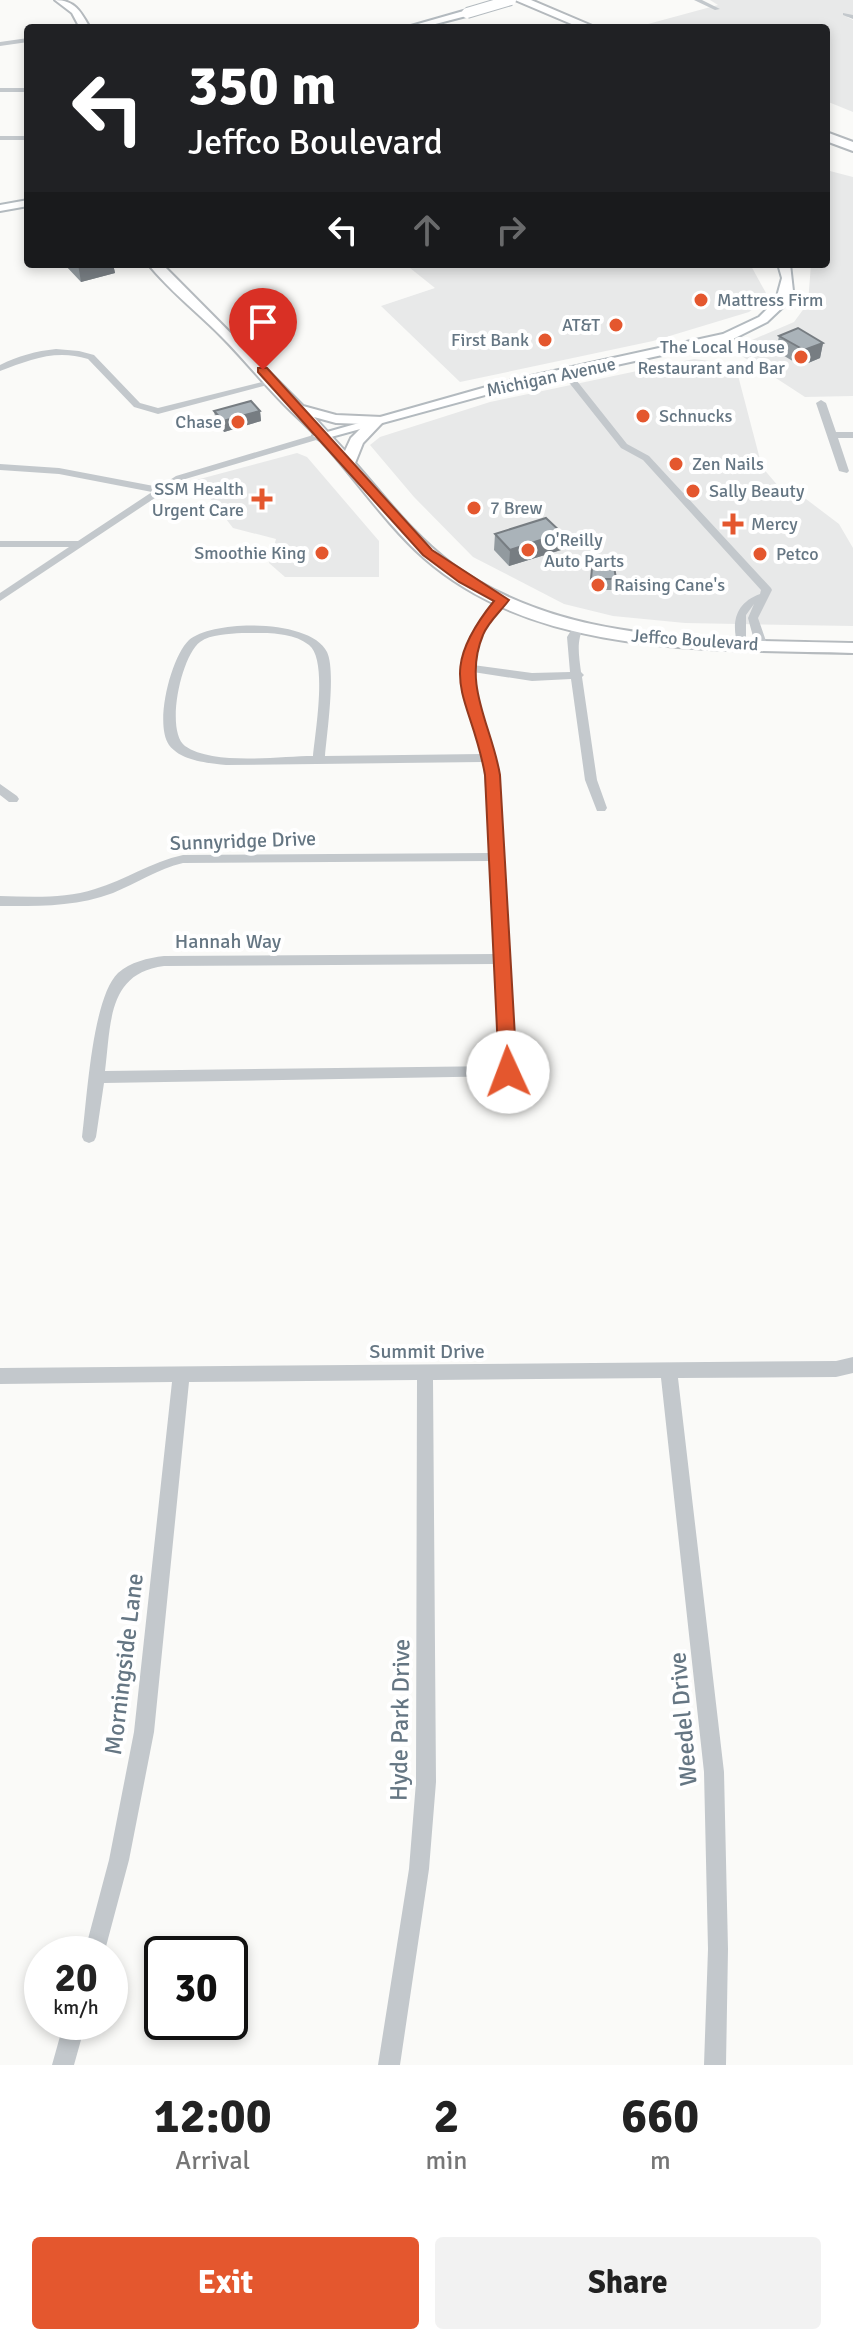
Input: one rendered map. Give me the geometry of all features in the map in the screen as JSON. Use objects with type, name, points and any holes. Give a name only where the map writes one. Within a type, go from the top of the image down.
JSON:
[{"type":"highway","points":[[492,0],[551,24]]},
{"type":"highway","points":[[521,0],[581,24]]},
{"type":"highway","points":[[830,129],[853,133]]},
{"type":"highway","points":[[830,129],[853,147]]},
{"type":"main road","points":[[60,0],[79,14],[83,24]]},
{"type":"main road","name":"Jeffco Boulevard","points":[[158,268],[199,304],[274,382],[427,552],[464,579],[502,600],[579,626],[661,641],[853,648]]},
{"type":"main road","points":[[294,407],[333,419],[377,420]]},
{"type":"main road","points":[[347,464],[356,441],[377,420]]},
{"type":"street","points":[[425,24],[511,0]]},
{"type":"street","points":[[697,0],[717,9]]},
{"type":"street","points":[[845,14],[853,17]]},
{"type":"street","points":[[445,19],[459,24]]},
{"type":"street","points":[[0,44],[24,41]]},
{"type":"street","points":[[0,90],[24,90]]},
{"type":"street","points":[[0,138],[24,138]]},
{"type":"street","points":[[0,208],[24,204]]},
{"type":"street","name":"Michigan Avenue","points":[[320,436],[566,373],[699,345],[751,327],[773,312],[784,297],[788,279],[785,268]]},
{"type":"street","points":[[0,368],[48,351],[82,353],[91,357],[137,405],[158,411],[274,382]]},
{"type":"street","points":[[566,373],[624,446],[646,458],[767,590],[753,618],[761,644]]},
{"type":"street","points":[[821,403],[844,471]]},
{"type":"street","points":[[832,435],[853,435]]},
{"type":"street","points":[[0,598],[158,490],[198,470],[320,436]]},
{"type":"street","points":[[0,467],[59,471],[158,490]]},
{"type":"street","points":[[0,544],[81,544]]},
{"type":"street","points":[[742,644],[740,612],[744,605],[761,597]]},
{"type":"street","points":[[99,1077],[508,1072],[490,758],[470,701],[466,667],[477,631],[502,600]]},
{"type":"street","points":[[579,626],[572,641],[591,780],[601,808]]},
{"type":"street","points":[[319,760],[324,660],[314,642],[285,631],[228,631],[196,640],[184,651],[170,734],[179,747],[202,758],[319,760],[490,758]]},
{"type":"street","points":[[466,667],[532,677],[578,675]]},
{"type":"street","points":[[0,788],[13,799]]},
{"type":"street","name":"Sunnyridge Drive","points":[[0,901],[85,897],[109,890],[155,866],[183,859],[495,857]]},
{"type":"street","name":"Hannah Way","points":[[89,1137],[114,987],[123,976],[150,963],[503,959]]},
{"type":"street","name":"Summit Drive","points":[[0,1376],[836,1369],[853,1365]]},
{"type":"street","name":"Weedel Drive","points":[[669,1371],[714,1772],[718,1935],[715,2065]]},
{"type":"street","name":"Hyde Park Drive","points":[[389,2065],[417,1880],[426,1782],[425,1373]]},
{"type":"street","name":"Morningside Lane","points":[[99,1936],[124,1835],[144,1732],[181,1375]]},
{"type":"street","points":[[63,2065],[70,2040]]},
{"type":"shaded area","points":[[710,0],[853,0],[853,15],[847,17],[853,20],[853,112],[830,103],[830,24],[648,24],[718,5]]},
{"type":"shaded area","points":[[830,171],[853,177],[853,396],[805,397],[731,349],[794,322],[808,303],[811,268],[830,268]]},
{"type":"shaded area","points":[[410,268],[752,268],[766,293],[762,302],[749,312],[653,341],[460,382],[381,306],[435,288]]},
{"type":"shaded area","points":[[694,359],[735,364],[762,467],[779,487],[806,499],[839,524],[853,548],[853,626],[685,623],[613,616],[564,604],[473,557],[414,497],[370,445],[380,437],[490,402]]},
{"type":"shaded area","points":[[297,453],[307,457],[379,541],[379,577],[285,577],[269,563],[276,539],[233,528],[196,480]]},
{"type":"building","points":[[798,328],[823,343],[804,350],[779,336]]},
{"type":"building","points":[[251,401],[260,411],[223,421],[214,411]]},
{"type":"building","points":[[546,518],[562,533],[510,550],[495,534]]},
{"type":"building","points":[[614,566],[616,579],[591,579],[592,568]]},
{"type":"place","name":"Mattress Firm","points":[[701,300]]},
{"type":"place","name":"AT&T","points":[[616,325]]},
{"type":"place","name":"First Bank","points":[[545,340]]},
{"type":"place","name":"The Local House Restaurant and Bar","points":[[801,357]]},
{"type":"place","name":"Schnucks","points":[[643,416]]},
{"type":"place","name":"Chase","points":[[238,422]]},
{"type":"place","name":"Zen Nails","points":[[676,464]]},
{"type":"place","name":"Sally Beauty","points":[[693,491]]},
{"type":"place","name":"SSM Health Urgent Care","points":[[262,499]]},
{"type":"place","name":"7 Brew","points":[[474,508]]},
{"type":"place","name":"Mercy","points":[[733,524]]},
{"type":"place","name":"O'Reilly Auto Parts","points":[[528,550]]},
{"type":"place","name":"Smoothie King","points":[[322,553]]},
{"type":"place","name":"Petco","points":[[760,554]]},
{"type":"place","name":"Raising Cane's","points":[[598,585]]},
{"type":"route","points":[[263,370],[410,536],[439,562],[502,600],[493,607],[477,631],[466,667],[466,685],[487,745],[492,775],[508,1072]]}]
